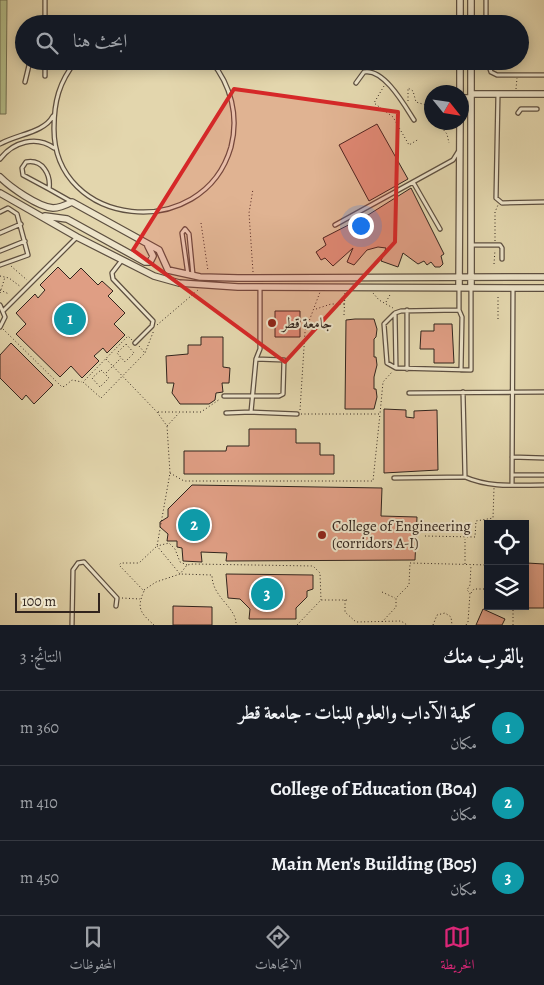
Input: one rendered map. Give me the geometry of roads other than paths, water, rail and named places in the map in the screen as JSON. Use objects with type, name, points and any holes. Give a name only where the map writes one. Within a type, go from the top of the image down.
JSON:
[{"type":"street","points":[[460,0],[460,15]]},
{"type":"street","points":[[471,0],[471,15]]},
{"type":"street","points":[[460,70],[460,85]]},
{"type":"street","points":[[471,70],[471,288]]},
{"type":"street","points":[[471,94],[544,94]]},
{"type":"street","points":[[459,288],[460,130]]},
{"type":"street","points":[[0,177],[13,188],[45,206],[57,208],[72,202],[159,251],[168,270],[191,276],[238,278],[544,277]]},
{"type":"street","points":[[460,190],[471,190]]},
{"type":"street","points":[[0,193],[77,237],[166,280],[204,286],[544,288]]},
{"type":"street","points":[[33,213],[51,219],[67,219],[148,262],[152,260],[153,254],[146,243]]},
{"type":"street","points":[[238,278],[238,286]]},
{"type":"street","points":[[486,278],[486,288]]},
{"type":"street","points":[[533,278],[533,288]]},
{"type":"lane","points":[[45,0],[45,15]]},
{"type":"lane","points":[[486,0],[486,15]]},
{"type":"lane","points":[[25,82],[28,70]]},
{"type":"lane","points":[[45,70],[45,76]]},
{"type":"lane","points":[[70,70],[58,91],[53,139],[56,150],[75,183],[88,194],[110,207],[144,213],[161,211],[185,203],[206,188],[217,175],[229,152],[233,135],[234,117],[232,100],[226,83],[217,70]]},
{"type":"lane","points":[[490,70],[497,75],[544,75]]},
{"type":"lane","points":[[356,83],[364,72],[374,73],[387,82],[414,120]]},
{"type":"lane","points":[[498,94],[496,198],[500,202],[544,202]]},
{"type":"lane","points":[[518,112],[520,109],[537,109]]},
{"type":"lane","points":[[0,144],[45,126],[54,115]]},
{"type":"lane","points":[[28,132],[32,136],[30,141]]},
{"type":"lane","points":[[0,159],[14,146],[30,141],[42,142],[56,150]]},
{"type":"lane","points":[[335,224],[453,160],[460,150]]},
{"type":"lane","points":[[49,189],[50,177],[47,171],[34,162],[24,164],[22,168],[23,175],[72,202]]},
{"type":"lane","points":[[413,182],[440,229]]},
{"type":"lane","points":[[0,212],[8,208],[17,214],[28,255],[0,265]]},
{"type":"lane","points":[[0,233],[21,224]]},
{"type":"lane","points":[[185,229],[189,234],[191,276],[182,234],[185,229]]},
{"type":"lane","points":[[4,310],[77,237]]},
{"type":"lane","points":[[0,251],[25,241]]},
{"type":"lane","points":[[471,245],[495,244],[502,248],[502,259]]},
{"type":"lane","points":[[122,259],[112,273],[113,280],[153,321],[152,326],[135,343]]},
{"type":"lane","points":[[251,412],[251,396],[256,359],[260,349],[260,286]]},
{"type":"lane","points":[[459,288],[459,310],[462,316],[461,370]]},
{"type":"lane","points":[[459,310],[407,310],[396,312],[384,324],[387,363],[396,368],[407,369],[471,370],[471,288]]},
{"type":"lane","points":[[512,485],[513,288]]},
{"type":"lane","points":[[0,305],[4,310],[5,320],[0,327]]},
{"type":"lane","points":[[407,310],[407,369]]},
{"type":"lane","points":[[396,312],[396,368]]},
{"type":"lane","points":[[462,339],[471,339]]},
{"type":"lane","points":[[224,396],[283,394],[284,360],[256,359]]},
{"type":"lane","points":[[463,392],[466,477]]},
{"type":"lane","points":[[409,393],[544,392]]},
{"type":"lane","points":[[226,413],[298,414]]},
{"type":"lane","points":[[512,457],[544,458]]},
{"type":"lane","points":[[512,475],[544,475]]},
{"type":"lane","points":[[394,478],[466,477],[476,482],[494,485],[544,485]]},
{"type":"lane","points":[[72,625],[73,570],[78,563],[84,562],[117,598],[116,606]]},
{"type":"place","name":"كلية الآداب والعلوم للبنات - جامعة قطر","points":[[70,319]]},
{"type":"place","name":"جامعة قطر","points":[[272,323]]},
{"type":"place","name":"College of Education (B04)","points":[[194,525]]},
{"type":"place","name":"College of Engineering (corridors A-I)","points":[[322,535]]},
{"type":"place","name":"Main Men's Building (B05)","points":[[267,594]]}]
